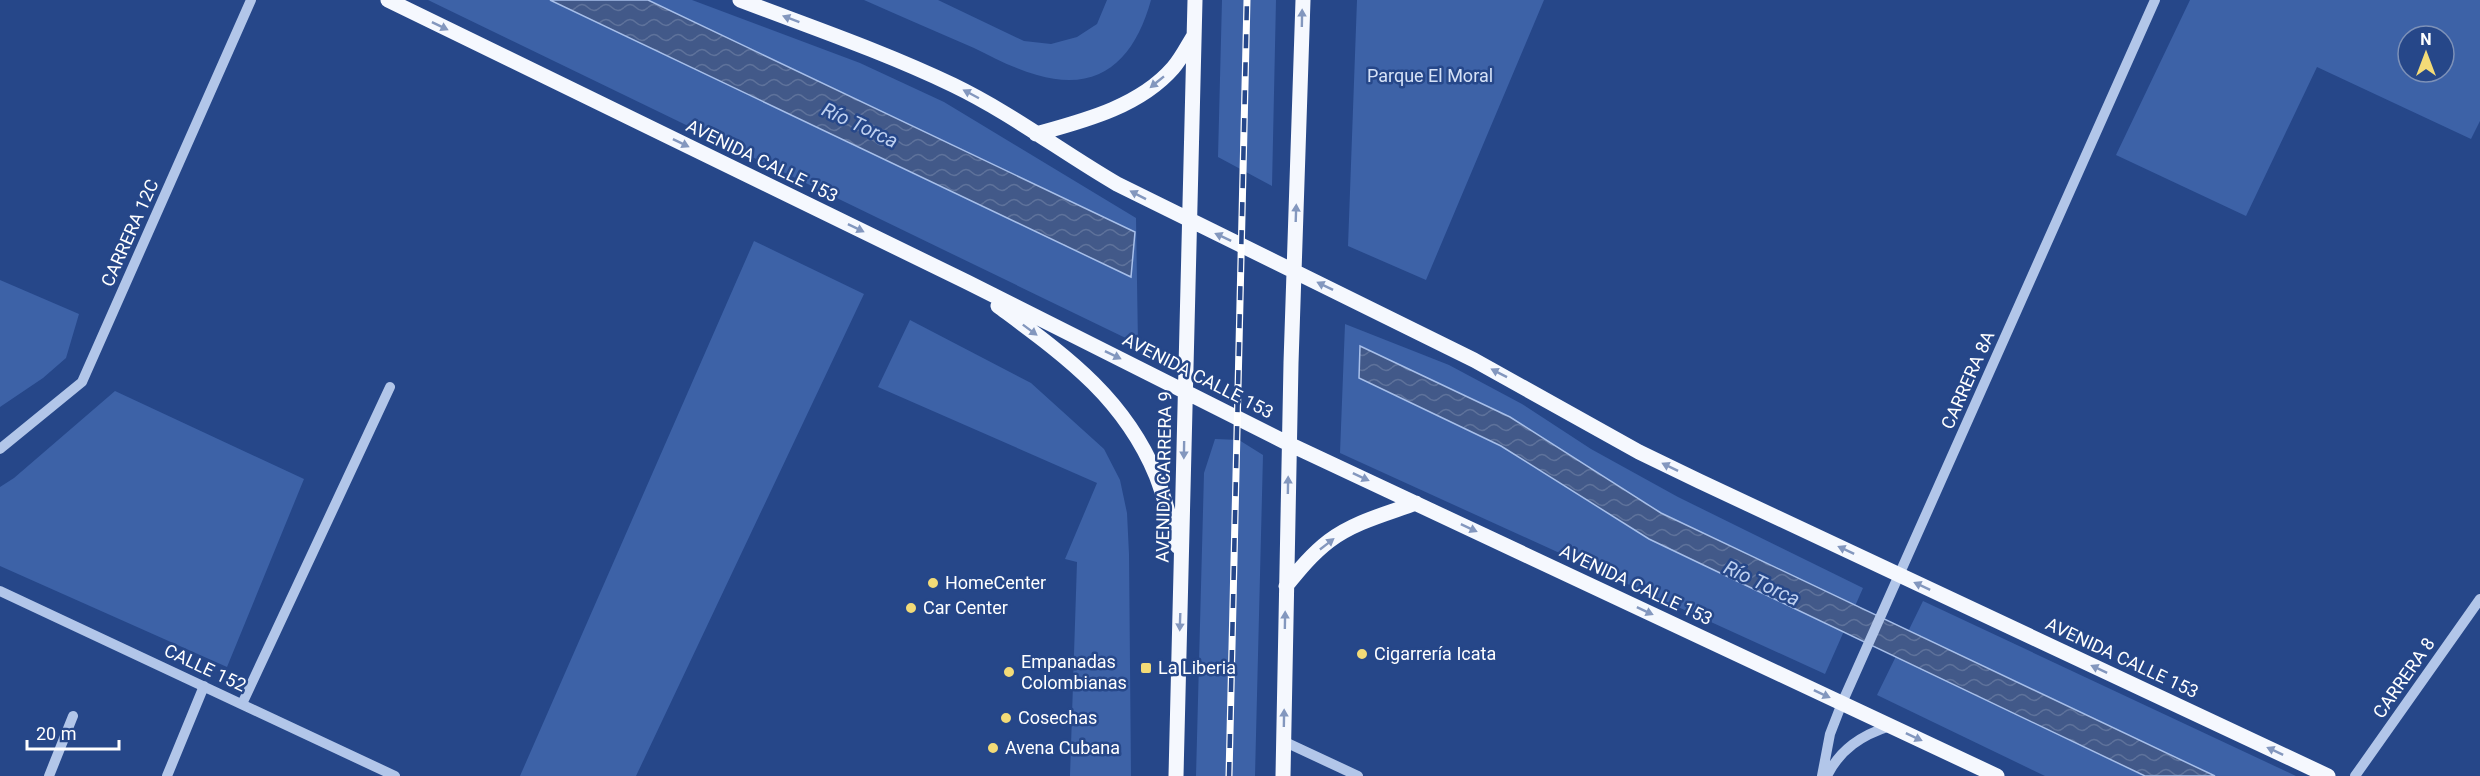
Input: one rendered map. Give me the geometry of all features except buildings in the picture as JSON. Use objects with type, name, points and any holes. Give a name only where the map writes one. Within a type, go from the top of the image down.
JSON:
[{"type":"main road","name":"AVENIDA CALLE 153","points":[[388,0],[967,282],[1289,444],[1997,776]]},
{"type":"main road","name":"AVENIDA CALLE 153","points":[[740,0],[851,42],[953,85],[996,107],[1117,184],[1522,385],[1640,452],[2328,776]]},
{"type":"main road","name":"AVENIDA CARRERA 9","points":[[1176,776],[1195,0]]},
{"type":"main road","points":[[1282,776],[1302,0]]},
{"type":"main road","points":[[1036,134],[1111,110],[1134,98],[1156,84],[1173,68],[1193,37]]},
{"type":"main road","points":[[967,282],[1084,372],[1122,416],[1141,445],[1156,476],[1182,563]]},
{"type":"main road","points":[[1286,586],[1308,560],[1329,541],[1354,526],[1416,503]]},
{"type":"street","name":"CARRERA 12C","points":[[0,449],[82,382],[251,0]]},
{"type":"street","name":"CARRERA 8A","points":[[1821,776],[1830,734],[1842,703],[2155,0]]},
{"type":"street","points":[[242,704],[390,387]]},
{"type":"street","name":"CALLE 152","points":[[0,591],[395,776]]},
{"type":"street","name":"CARRERA 8","points":[[2355,776],[2480,599]]},
{"type":"street","points":[[167,776],[204,686]]},
{"type":"street","points":[[48,776],[73,716]]},
{"type":"street","points":[[1827,776],[1844,750],[1868,733],[1890,726]]},
{"type":"street","points":[[1283,741],[1358,776]]},
{"type":"green space","points":[[428,0],[692,0],[860,63],[944,102],[1136,218],[1138,344]]},
{"type":"green space","points":[[864,0],[938,0],[1024,41],[1051,44],[1077,37],[1097,24],[1107,0],[1151,0],[1135,39],[1125,54],[1112,66],[1097,75],[1060,80],[1013,66]]},
{"type":"green space","points":[[1222,0],[1276,0],[1272,186],[1218,157]]},
{"type":"green space","name":"Parque El Moral","points":[[1357,0],[1544,0],[1426,280],[1348,246]]},
{"type":"green space","points":[[2190,0],[2480,0],[2480,121],[2471,139],[2317,67],[2246,216],[2116,155]]},
{"type":"green space","points":[[754,241],[864,294],[636,776],[520,776]]},
{"type":"green space","points":[[0,280],[79,314],[66,358],[43,378],[0,407]]},
{"type":"green space","points":[[910,320],[1031,383],[1104,449],[1120,480],[1127,513],[1129,554],[1131,776],[1070,776],[1077,562],[1065,559],[1097,483],[878,387]]},
{"type":"green space","points":[[1345,324],[1449,365],[1522,404],[1591,449],[1678,497],[1863,588],[1825,674],[1340,453]]},
{"type":"green space","points":[[115,391],[304,479],[227,667],[0,566],[0,487],[14,478]]},
{"type":"green space","points":[[1215,439],[1239,440],[1263,455],[1255,776],[1196,776],[1204,473]]},
{"type":"green space","points":[[1923,601],[2296,776],[2045,776],[1877,695]]},
{"type":"water","name":"Río Torca","points":[[550,0],[648,0],[1135,232],[1131,277]]},
{"type":"water","name":"Río Torca","points":[[1360,346],[1510,417],[1661,513],[2215,776],[2145,776],[1649,539],[1501,446],[1359,378]]},
{"type":"railway","points":[[1229,776],[1247,0]]},
{"type":"place","name":"HomeCenter","points":[[933,583]]},
{"type":"place","name":"Car Center","points":[[911,608]]},
{"type":"place","name":"Cigarrería Icata","points":[[1362,654]]},
{"type":"place","name":"La Liberia","points":[[1146,668]]},
{"type":"place","name":"Empanadas Colombianas","points":[[1009,672]]},
{"type":"place","name":"Cosechas","points":[[1006,718]]},
{"type":"place","name":"Avena Cubana","points":[[993,748]]}]
